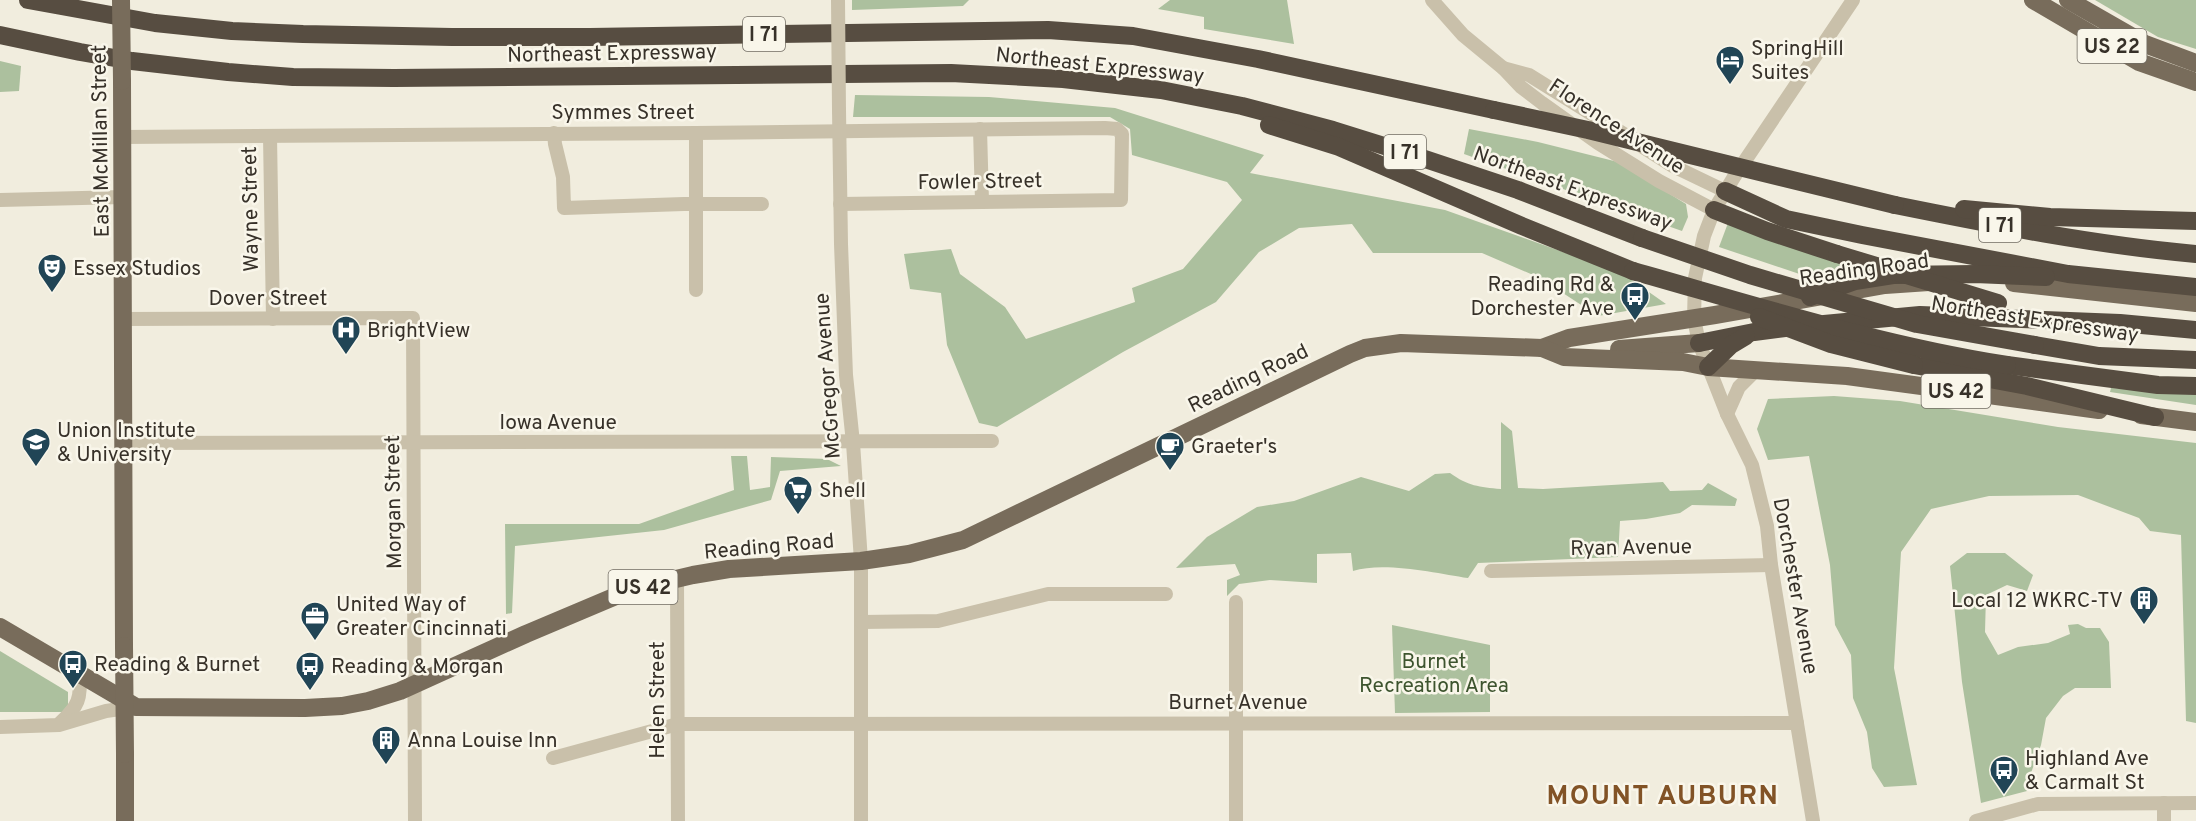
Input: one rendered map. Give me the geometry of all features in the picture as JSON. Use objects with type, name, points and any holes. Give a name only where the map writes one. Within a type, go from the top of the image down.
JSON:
[{"type":"highway","name":"Northeast Expressway","points":[[28,0],[155,23],[232,31],[303,34],[567,37],[1048,30],[1133,36],[1356,79],[1588,130],[1895,205],[2148,250],[2196,254]]},
{"type":"highway","name":"Northeast Expressway","points":[[0,35],[132,61],[293,77],[951,73],[1063,79],[1161,90],[1242,106],[1393,148],[1518,190],[1642,238],[1750,275],[1917,324],[2100,356],[2196,360]]},
{"type":"highway","points":[[1161,90],[1339,147],[1633,271],[1831,344],[1914,364],[2027,386],[2155,417]]},
{"type":"highway","points":[[1725,191],[1786,219],[2068,274],[2196,287]]},
{"type":"highway","points":[[1895,205],[2109,220],[2196,221]]},
{"type":"highway","points":[[1714,210],[1767,231],[1837,254],[2060,320]]},
{"type":"highway","points":[[1633,271],[1884,342],[1951,356],[2158,385],[2196,386]]},
{"type":"highway","points":[[1803,300],[1855,281],[1893,275],[1975,274],[2039,278],[2068,274]]},
{"type":"highway","points":[[1699,343],[1754,332],[1920,315],[2060,320],[2196,330]]},
{"type":"highway","points":[[1708,367],[1731,345],[1754,332]]},
{"type":"main road","name":"East McMillan Street","points":[[121,0],[125,443],[125,821]]},
{"type":"main road","name":"US 22","points":[[2033,0],[2139,62],[2196,82]]},
{"type":"main road","name":"US 22","points":[[2068,0],[2145,44],[2196,63]]},
{"type":"main road","name":"Reading Road","points":[[1542,348],[1569,338],[1694,319],[1885,285],[1981,280],[2196,303]]},
{"type":"main road","name":"Reading Road","points":[[136,707],[305,708],[342,706],[368,701],[400,691],[616,596],[677,578],[729,569],[861,561],[909,554],[963,540],[1341,358],[1365,348],[1401,343],[1542,348],[1564,357],[1683,362],[1708,367],[1847,376],[2196,422]]},
{"type":"main road","points":[[1580,358],[1596,350],[1699,343]]},
{"type":"main road","points":[[0,627],[136,707]]},
{"type":"street","name":"McGregor Avenue","points":[[838,0],[840,204],[846,375],[861,561],[861,821]]},
{"type":"street","name":"Florence Avenue","points":[[1432,0],[1463,35],[1503,68],[1521,87],[1598,143],[1659,181],[1714,210]]},
{"type":"street","name":"Dorchester Avenue","points":[[1813,821],[1771,565],[1767,526],[1752,465],[1726,414],[1699,343],[1694,319],[1695,278],[1704,236],[1714,210],[1853,0]]},
{"type":"street","name":"Florence Avenue","points":[[1503,68],[1529,75],[1673,166],[1725,191]]},
{"type":"street","name":"Symmes Street","points":[[123,137],[1105,128],[1117,129],[1122,134],[1121,200]]},
{"type":"street","points":[[980,129],[982,201]]},
{"type":"street","points":[[554,133],[563,177],[564,208],[762,204]]},
{"type":"street","points":[[696,133],[696,290]]},
{"type":"street","name":"Wayne Street","points":[[270,136],[273,319]]},
{"type":"street","points":[[0,200],[123,197]]},
{"type":"street","name":"Fowler Street","points":[[840,204],[1121,200]]},
{"type":"street","name":"Dover Street","points":[[124,319],[413,318]]},
{"type":"street","name":"Morgan Street","points":[[413,318],[415,821]]},
{"type":"street","points":[[1726,414],[1739,387],[1756,370]]},
{"type":"street","name":"Iowa Avenue","points":[[125,443],[992,441]]},
{"type":"street","name":"Ryan Avenue","points":[[1491,571],[1771,565]]},
{"type":"street","name":"Helen Street","points":[[677,578],[678,821]]},
{"type":"street","points":[[862,621],[938,621],[1048,594],[1166,594]]},
{"type":"street","points":[[1236,602],[1236,821]]},
{"type":"street","points":[[59,725],[77,705],[80,686],[79,673]]},
{"type":"street","points":[[0,727],[59,725],[106,711],[136,707]]},
{"type":"street","name":"Burnet Avenue","points":[[553,759],[678,724],[1797,723]]},
{"type":"street","points":[[2164,803],[2164,821]]},
{"type":"street","points":[[1976,821],[2038,804],[2196,803]]},
{"type":"green space","points":[[852,0],[969,0],[963,6],[852,10]]},
{"type":"green space","points":[[1170,0],[1287,0],[1294,44],[1204,29],[1204,17],[1158,9]]},
{"type":"green space","points":[[2095,0],[2196,0],[2196,49],[2158,37]]},
{"type":"green space","points":[[0,61],[21,66],[19,91],[0,92]]},
{"type":"green space","points":[[855,95],[989,97],[1115,108],[1264,155],[1250,173],[1445,210],[1622,273],[1666,304],[1598,316],[1540,278],[1482,253],[1373,253],[1352,224],[1299,228],[1259,252],[1216,302],[1123,352],[997,427],[979,423],[947,345],[941,293],[910,289],[904,254],[951,249],[960,274],[1005,307],[1026,339],[1135,302],[1132,288],[1183,269],[1242,200],[1227,182],[1132,155],[1130,129],[1110,117],[853,117]]},
{"type":"green space","points":[[1469,129],[1538,142],[1618,162],[1686,204],[1688,217],[1682,231],[1464,154]]},
{"type":"green space","points":[[1728,223],[1874,273],[1829,284],[1719,247]]},
{"type":"green space","points":[[2111,388],[2196,392],[2196,405],[2110,392]]},
{"type":"green space","points":[[1834,396],[1900,401],[2058,427],[2196,443],[2196,723],[2186,721],[2181,535],[2150,531],[2139,518],[2078,495],[1989,496],[1931,509],[1901,552],[1894,668],[1917,785],[1884,787],[1872,768],[1867,732],[1853,698],[1851,655],[1835,625],[1830,565],[1809,456],[1768,460],[1757,429],[1768,399]]},
{"type":"green space","points":[[1501,422],[1512,431],[1518,488],[1543,489],[1663,482],[1670,491],[1702,490],[1708,483],[1737,499],[1735,506],[1692,505],[1680,513],[1620,521],[1618,557],[1478,563],[1468,578],[1379,567],[1353,571],[1351,553],[1317,554],[1317,583],[1270,580],[1239,584],[1227,596],[1227,580],[1240,575],[1235,564],[1176,568],[1207,537],[1257,507],[1294,501],[1361,477],[1409,491],[1435,474],[1450,473],[1474,485],[1501,489]]},
{"type":"green space","points":[[731,456],[747,456],[750,490],[770,487],[771,457],[827,459],[841,466],[780,471],[771,500],[664,530],[515,546],[512,613],[506,614],[505,524],[639,524],[734,490]]},
{"type":"green space","points":[[1967,553],[2005,553],[2033,575],[2027,591],[2007,585],[1986,595],[1985,632],[1998,655],[2018,647],[2048,643],[2070,634],[2068,625],[2078,624],[2086,628],[2100,628],[2109,642],[2111,688],[2075,688],[2063,696],[2046,718],[2041,745],[2027,791],[1981,803],[1962,682],[1950,566]]},
{"type":"green space","name":"Burnet Recreation Area","points":[[1392,625],[1490,645],[1490,712],[1395,713]]},
{"type":"green space","points":[[0,651],[68,692],[68,705],[62,712],[0,712]]},
{"type":"place","name":"SpringHill Suites","points":[[1730,86]]},
{"type":"place","name":"Essex Studios","points":[[52,294]]},
{"type":"place","name":"Reading Rd & Dorchester Ave","points":[[1635,322]]},
{"type":"place","name":"BrightView","points":[[346,356]]},
{"type":"place","name":"Union Institute & University","points":[[36,468]]},
{"type":"place","name":"Graeter's","points":[[1170,472]]},
{"type":"place","name":"Shell","points":[[798,516]]},
{"type":"place","name":"Local 12 WKRC-TV","points":[[2144,626]]},
{"type":"place","name":"United Way of Greater Cincinnati","points":[[315,642]]},
{"type":"place","name":"Reading & Burnet","points":[[73,690]]},
{"type":"place","name":"Reading & Morgan","points":[[310,692]]},
{"type":"place","name":"Anna Louise Inn","points":[[386,766]]},
{"type":"place","name":"Highland Ave & Carmalt St","points":[[2004,796]]},
{"type":"district","name":"MOUNT AUBURN","points":[[1663,795]]}]
